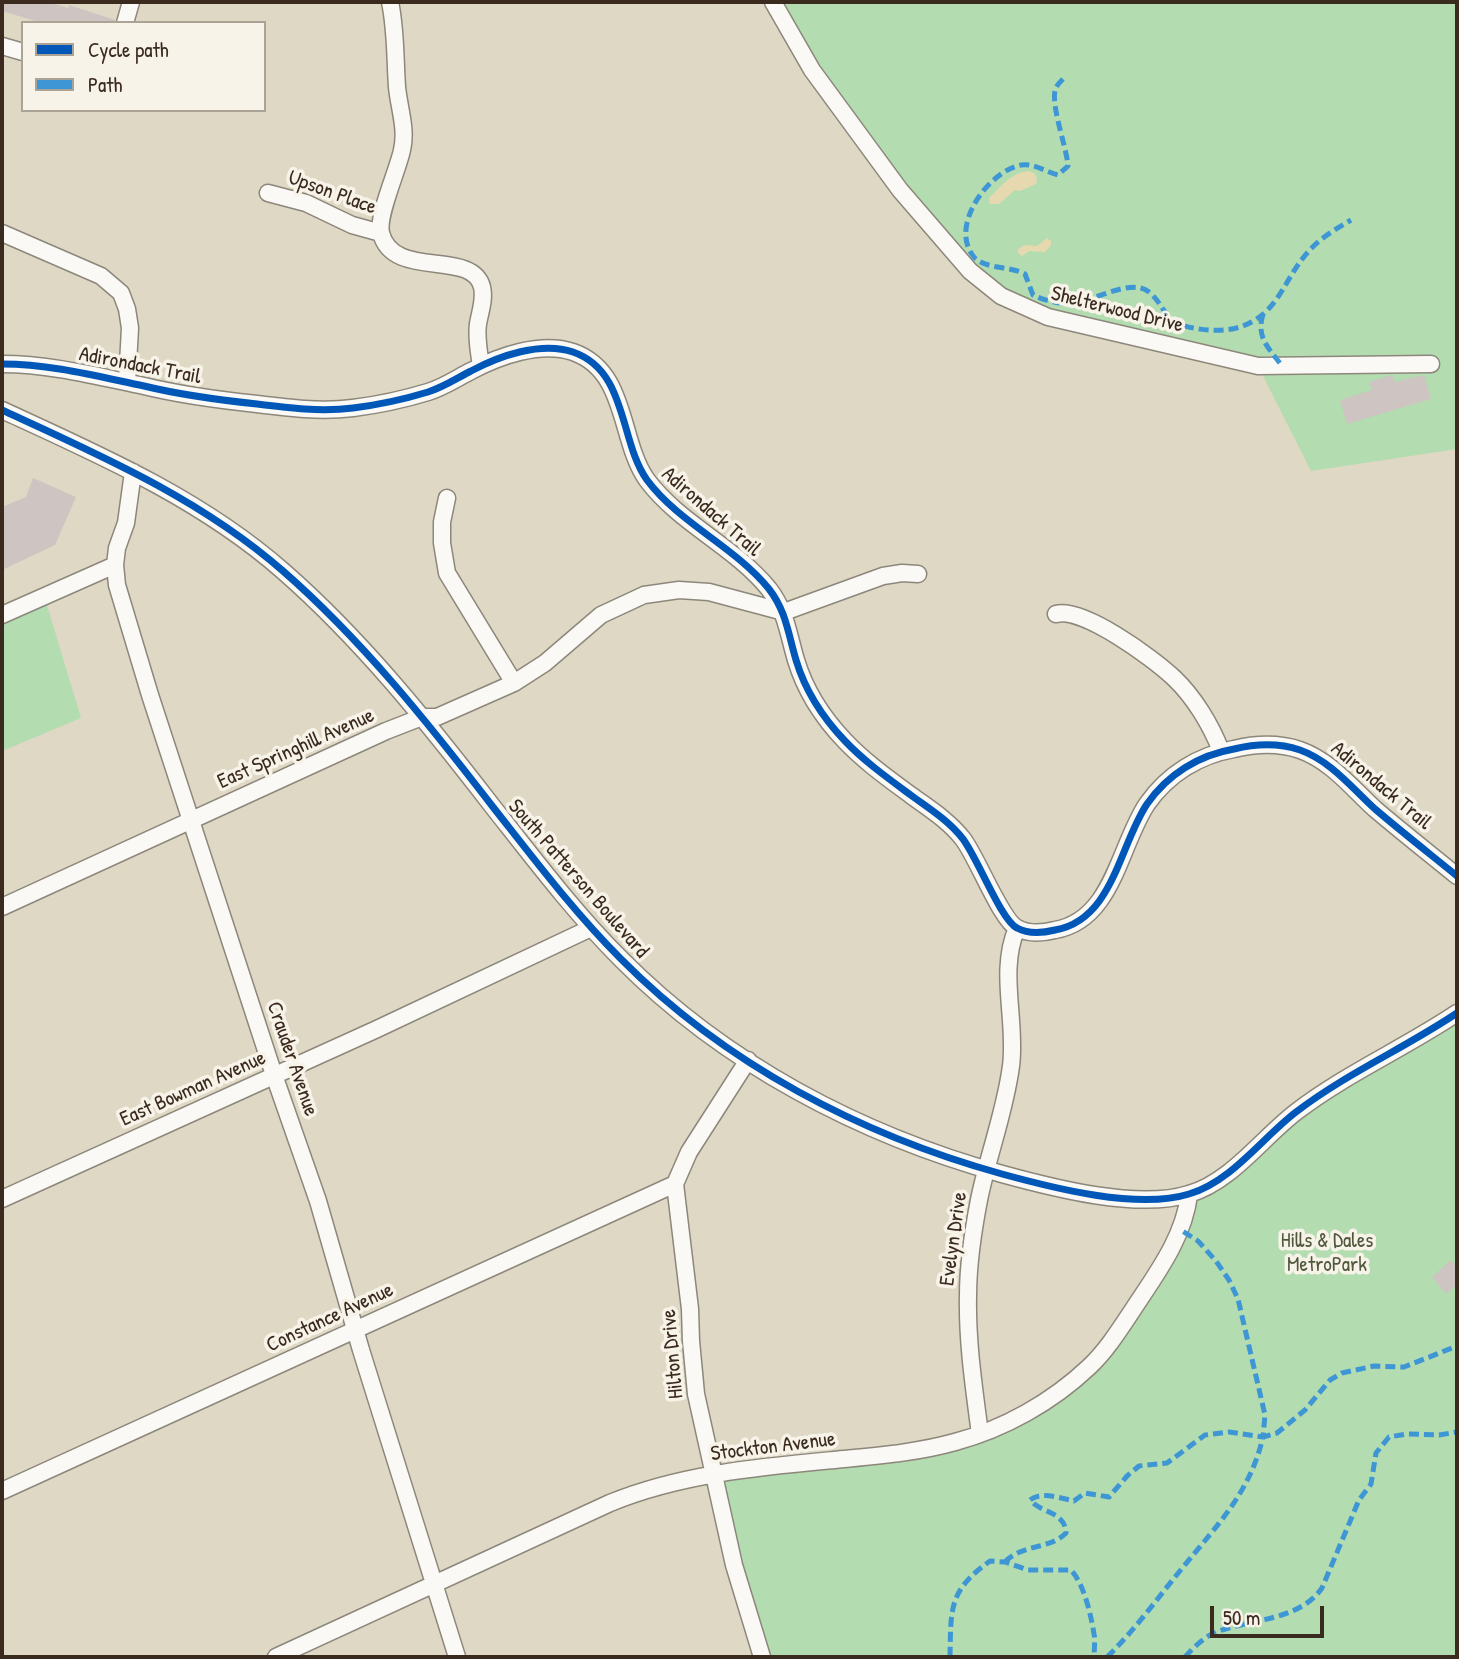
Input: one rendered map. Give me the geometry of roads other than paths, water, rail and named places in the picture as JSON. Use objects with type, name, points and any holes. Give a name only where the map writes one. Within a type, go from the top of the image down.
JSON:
[{"type":"street","points":[[126,21],[131,2]]},
{"type":"street","points":[[390,2],[394,19],[397,89],[404,130],[402,149],[385,207],[381,233],[387,245],[397,254],[411,260],[458,267],[479,278],[483,296],[477,339],[481,366]]},
{"type":"street","name":"Shelterwood Drive","points":[[773,2],[812,71],[900,190],[970,271],[1001,296],[1048,317],[1073,324],[1258,366],[1431,364]]},
{"type":"street","points":[[2,46],[21,51]]},
{"type":"street","name":"Upson Place","points":[[268,193],[306,203],[352,225],[381,233]]},
{"type":"street","points":[[2,233],[101,275],[121,293],[130,328],[127,382]]},
{"type":"street","name":"Adirondack Trail","points":[[2,364],[52,366],[224,400],[322,410],[354,408],[428,392],[481,366],[527,351],[543,349],[574,352],[600,371],[614,393],[622,409],[634,454],[648,482],[676,510],[741,561],[770,590],[784,612],[795,658],[805,684],[832,727],[885,777],[942,818],[961,836],[982,870],[1005,918],[1017,928],[1044,932],[1063,929],[1088,914],[1109,886],[1135,825],[1159,790],[1196,760],[1221,751],[1263,745],[1288,747],[1314,757],[1457,876]]},
{"type":"street","name":"South Patterson Boulevard","points":[[2,410],[133,472],[241,537],[282,569],[322,607],[422,717],[557,888],[591,928],[650,988],[700,1028],[748,1060],[855,1122],[902,1142],[987,1170],[1080,1193],[1162,1199],[1189,1195],[1229,1171],[1294,1113],[1343,1079],[1457,1013]]},
{"type":"street","name":"Crauder Avenue","points":[[133,472],[126,523],[117,548],[117,585],[150,695],[318,1201],[457,1657]]},
{"type":"street","points":[[447,498],[442,522],[447,573],[514,683]]},
{"type":"street","points":[[2,615],[115,565]]},
{"type":"street","points":[[784,612],[883,576],[918,574]]},
{"type":"street","name":"East Springhill Avenue","points":[[2,907],[422,717],[437,717],[514,683],[545,663],[601,615],[644,595],[679,590],[709,592],[784,612]]},
{"type":"street","points":[[1056,614],[1076,614],[1107,630],[1174,678],[1205,720],[1221,751]]},
{"type":"street","name":"East Bowman Avenue","points":[[2,1199],[591,928]]},
{"type":"street","name":"Evelyn Drive","points":[[980,1434],[968,1334],[968,1294],[974,1231],[1004,1109],[1012,1064],[1013,1029],[1009,973],[1011,943],[1017,928]]},
{"type":"street","points":[[675,1184],[689,1152],[748,1060]]},
{"type":"street","name":"Constance Avenue","points":[[2,1490],[675,1184]]},
{"type":"street","name":"Hilton Drive","points":[[675,1184],[690,1309],[696,1394],[734,1565],[762,1657]]},
{"type":"street","name":"Stockton Avenue","points":[[276,1657],[625,1497],[661,1485],[715,1475],[890,1454],[954,1443],[1023,1415],[1080,1375],[1108,1346],[1178,1237],[1187,1214],[1189,1195]]},
{"type":"park label","name":"Hills & Dales MetroPark","points":[[1327,1253]]}]
